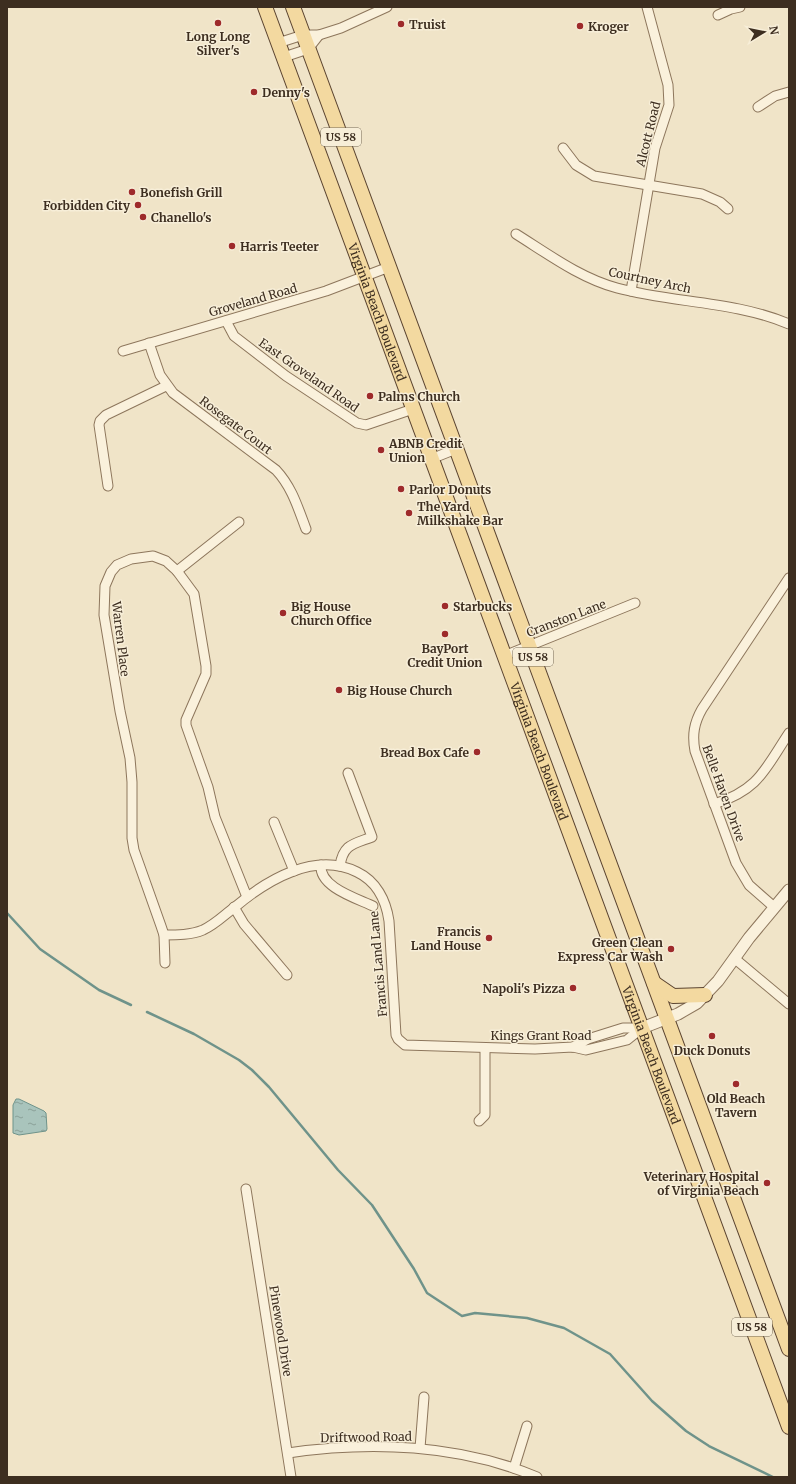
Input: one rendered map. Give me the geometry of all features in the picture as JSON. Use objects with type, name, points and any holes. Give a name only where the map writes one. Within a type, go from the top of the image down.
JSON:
[{"type":"main road","name":"Virginia Beach Boulevard","points":[[265,7],[789,1426]]},
{"type":"main road","name":"US 58","points":[[293,7],[789,1349]]},
{"type":"main road","points":[[653,982],[673,996],[705,996]]},
{"type":"street","points":[[278,43],[303,35],[319,35],[341,28],[387,7]]},
{"type":"street","name":"Alcott Road","points":[[631,291],[655,148],[666,116],[669,96],[668,85],[647,7]]},
{"type":"street","points":[[718,16],[731,9],[740,7]]},
{"type":"street","points":[[284,57],[308,49],[319,35]]},
{"type":"street","points":[[758,107],[775,96],[789,92]]},
{"type":"street","points":[[563,148],[576,165],[594,176],[702,194],[720,202],[728,209]]},
{"type":"street","name":"Courtney Arch","points":[[516,234],[577,272],[594,280],[631,291],[760,313],[789,324]]},
{"type":"street","name":"Groveland Road","points":[[123,351],[326,291],[389,267]]},
{"type":"street","name":"East Groveland Road","points":[[226,321],[234,336],[286,376],[357,423],[366,425],[413,409]]},
{"type":"street","name":"Rosegate Court","points":[[149,343],[160,375],[166,386],[176,396],[276,470],[288,484],[306,529]]},
{"type":"street","points":[[108,486],[99,425],[100,421],[106,415],[166,386]]},
{"type":"street","points":[[431,459],[456,449]]},
{"type":"street","points":[[177,571],[239,522]]},
{"type":"street","name":"Warren Place","points":[[164,963],[164,936],[132,838],[132,789],[130,758],[114,678],[104,615],[105,586],[111,572],[121,562],[131,558],[153,556],[166,561],[177,571],[194,594],[206,666],[203,684],[186,720],[186,725],[208,787],[215,817],[247,897]]},
{"type":"street","name":"Belle Haven Drive","points":[[774,908],[759,896],[744,879],[736,863],[695,751],[693,741],[695,722],[702,709],[789,578]]},
{"type":"street","name":"Cranston Lane","points":[[504,656],[636,603]]},
{"type":"street","points":[[714,804],[738,796],[748,789],[763,773],[789,733]]},
{"type":"street","points":[[340,866],[341,856],[345,849],[372,837],[348,773]]},
{"type":"street","points":[[274,822],[294,871]]},
{"type":"street","points":[[321,865],[322,874],[328,884],[373,906]]},
{"type":"street","name":"Francis Land Lane","points":[[164,936],[182,935],[202,930],[222,918],[247,897],[264,886],[294,871],[321,865],[349,868],[366,878],[381,893],[385,904],[389,921],[396,1035],[398,1039],[405,1046],[443,1048]]},
{"type":"street","name":"Kings Grant Road","points":[[443,1048],[573,1047],[586,1050],[607,1046],[629,1039],[642,1028],[686,1010],[705,996],[789,890]]},
{"type":"street","points":[[234,907],[244,924],[286,974]]},
{"type":"street","points":[[734,958],[789,1004]]},
{"type":"street","points":[[573,1047],[588,1039],[623,1028],[642,1028]]},
{"type":"street","points":[[479,1121],[485,1115],[485,1048]]},
{"type":"street","name":"Pinewood Drive","points":[[246,1189],[291,1477]]},
{"type":"street","points":[[420,1448],[424,1397]]},
{"type":"street","points":[[514,1468],[527,1426]]},
{"type":"street","name":"Driftwood Road","points":[[288,1453],[341,1446],[420,1448],[472,1457],[514,1468],[537,1477]]},
{"type":"water","points":[[16,1099],[19,1099],[46,1113],[46,1131],[19,1135],[13,1133],[13,1105]]},
{"type":"waterway","points":[[7,913],[40,949],[99,990],[131,1005]]},
{"type":"waterway","points":[[147,1012],[194,1034],[239,1060],[252,1070],[269,1087],[338,1170],[372,1205],[414,1269],[427,1293],[462,1316],[475,1313],[527,1318],[564,1328],[610,1354],[652,1401],[686,1431],[709,1446],[773,1477]]},
{"type":"place","name":"Long Long Silver's","points":[[218,23]]},
{"type":"place","name":"Truist","points":[[401,24]]},
{"type":"place","name":"Kroger","points":[[580,26]]},
{"type":"place","name":"Denny's","points":[[254,92]]},
{"type":"place","name":"Bonefish Grill","points":[[132,192]]},
{"type":"place","name":"Forbidden City","points":[[138,205]]},
{"type":"place","name":"Chanello's","points":[[143,217]]},
{"type":"place","name":"Harris Teeter","points":[[232,246]]},
{"type":"place","name":"Palms Church","points":[[370,396]]},
{"type":"place","name":"ABNB Credit Union","points":[[381,450]]},
{"type":"place","name":"Parlor Donuts","points":[[401,489]]},
{"type":"place","name":"The Yard Milkshake Bar","points":[[409,513]]},
{"type":"place","name":"Starbucks","points":[[445,606]]},
{"type":"place","name":"Big House Church Office","points":[[283,613]]},
{"type":"place","name":"BayPort Credit Union","points":[[445,634]]},
{"type":"place","name":"Big House Church","points":[[339,690]]},
{"type":"place","name":"Bread Box Cafe","points":[[477,752]]},
{"type":"place","name":"Francis Land House","points":[[489,938]]},
{"type":"place","name":"Green Clean Express Car Wash","points":[[671,949]]},
{"type":"place","name":"Napoli's Pizza","points":[[573,988]]},
{"type":"place","name":"Duck Donuts","points":[[712,1036]]},
{"type":"place","name":"Old Beach Tavern","points":[[736,1084]]},
{"type":"place","name":"Veterinary Hospital of Virginia Beach","points":[[767,1183]]}]
